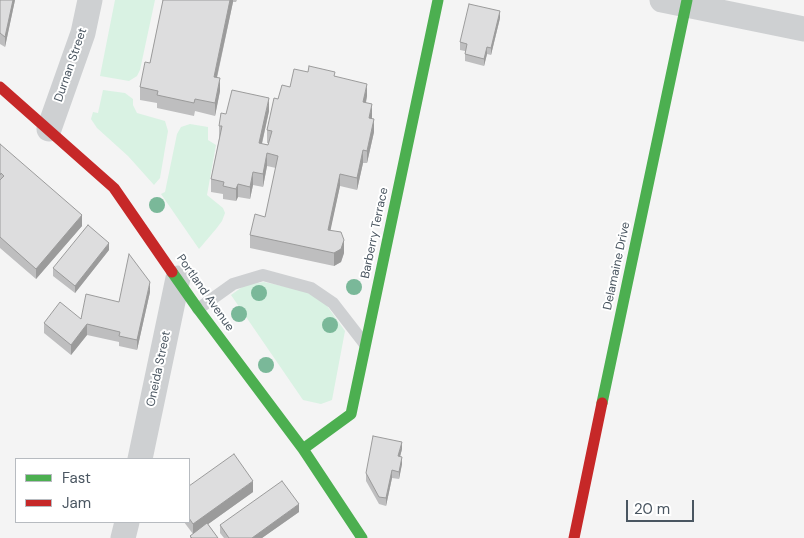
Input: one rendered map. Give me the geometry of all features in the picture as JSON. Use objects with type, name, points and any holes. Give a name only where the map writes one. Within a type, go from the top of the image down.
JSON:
[{"type":"street","name":"Durnan Street","points":[[49,129],[83,33],[90,0]]},
{"type":"street","name":"Barberry Terrace","points":[[303,450],[351,414],[438,0]]},
{"type":"street","points":[[662,0],[687,2],[804,29]]},
{"type":"street","name":"Delamaine Drive","points":[[574,538],[687,2]]},
{"type":"street","name":"Portland Avenue","points":[[0,88],[114,188],[198,309],[303,450],[362,538]]},
{"type":"street","name":"Oneida Street","points":[[140,458],[178,278]]},
{"type":"street","points":[[123,538],[127,523]]},
{"type":"lane","points":[[198,309],[233,284],[263,275],[311,288],[333,304],[366,345]]},
{"type":"green space","points":[[115,0],[155,0],[140,70],[137,76],[129,81],[100,76]]},
{"type":"green space","points":[[103,90],[125,93],[133,99],[133,105],[137,113],[165,121],[168,131],[160,178],[154,185],[128,156],[97,128],[91,119],[93,112],[98,113]]},
{"type":"green space","points":[[190,124],[208,127],[208,140],[216,145],[207,195],[223,208],[225,213],[222,221],[199,249],[161,194],[165,192],[177,134],[181,127]]},
{"type":"green space","points":[[264,282],[310,292],[325,303],[345,331],[332,400],[321,404],[303,400],[231,295],[245,285]]},
{"type":"building","points":[[0,0],[13,0],[5,37],[0,33]]},
{"type":"building","points":[[163,0],[230,0],[214,77],[220,78],[215,103],[195,99],[194,103],[157,95],[158,91],[140,87],[145,62],[150,63]]},
{"type":"building","points":[[469,4],[500,11],[491,48],[487,47],[484,59],[465,54],[467,44],[460,42]]},
{"type":"building","points":[[309,66],[335,72],[334,76],[367,84],[363,102],[372,104],[369,118],[374,119],[367,151],[363,150],[357,178],[340,174],[328,230],[341,232],[344,240],[341,249],[334,253],[250,235],[255,214],[265,217],[278,156],[267,153],[263,174],[253,172],[250,187],[238,184],[236,189],[223,186],[224,182],[211,179],[222,126],[219,126],[221,113],[226,114],[232,90],[269,98],[259,143],[268,145],[272,131],[267,130],[274,98],[278,99],[282,85],[290,87],[294,69],[308,72]]},
{"type":"building","points":[[0,144],[82,215],[36,269],[0,237],[0,180],[4,176],[1,173],[0,175]]},
{"type":"building","points":[[88,225],[109,243],[75,286],[53,268]]},
{"type":"building","points":[[129,254],[150,282],[137,340],[119,336],[120,332],[87,324],[71,345],[44,323],[60,302],[81,319],[86,294],[119,302]]},
{"type":"building","points":[[373,436],[402,442],[398,456],[402,457],[399,472],[392,470],[386,498],[379,497],[366,473]]},
{"type":"building","points":[[234,454],[253,481],[193,524],[190,520],[190,485]]},
{"type":"building","points":[[282,481],[299,504],[252,538],[229,538],[220,525]]},
{"type":"building","points":[[207,523],[218,538],[192,538],[190,536]]},
{"type":"traffic: fast","points":[[303,449],[351,414],[438,0]]},
{"type":"traffic: fast","points":[[602,403],[687,0]]},
{"type":"traffic: fast","points":[[172,272],[303,449],[362,538]]},
{"type":"traffic: jam","points":[[0,87],[114,188],[172,272]]},
{"type":"traffic: jam","points":[[574,538],[602,403]]}]
